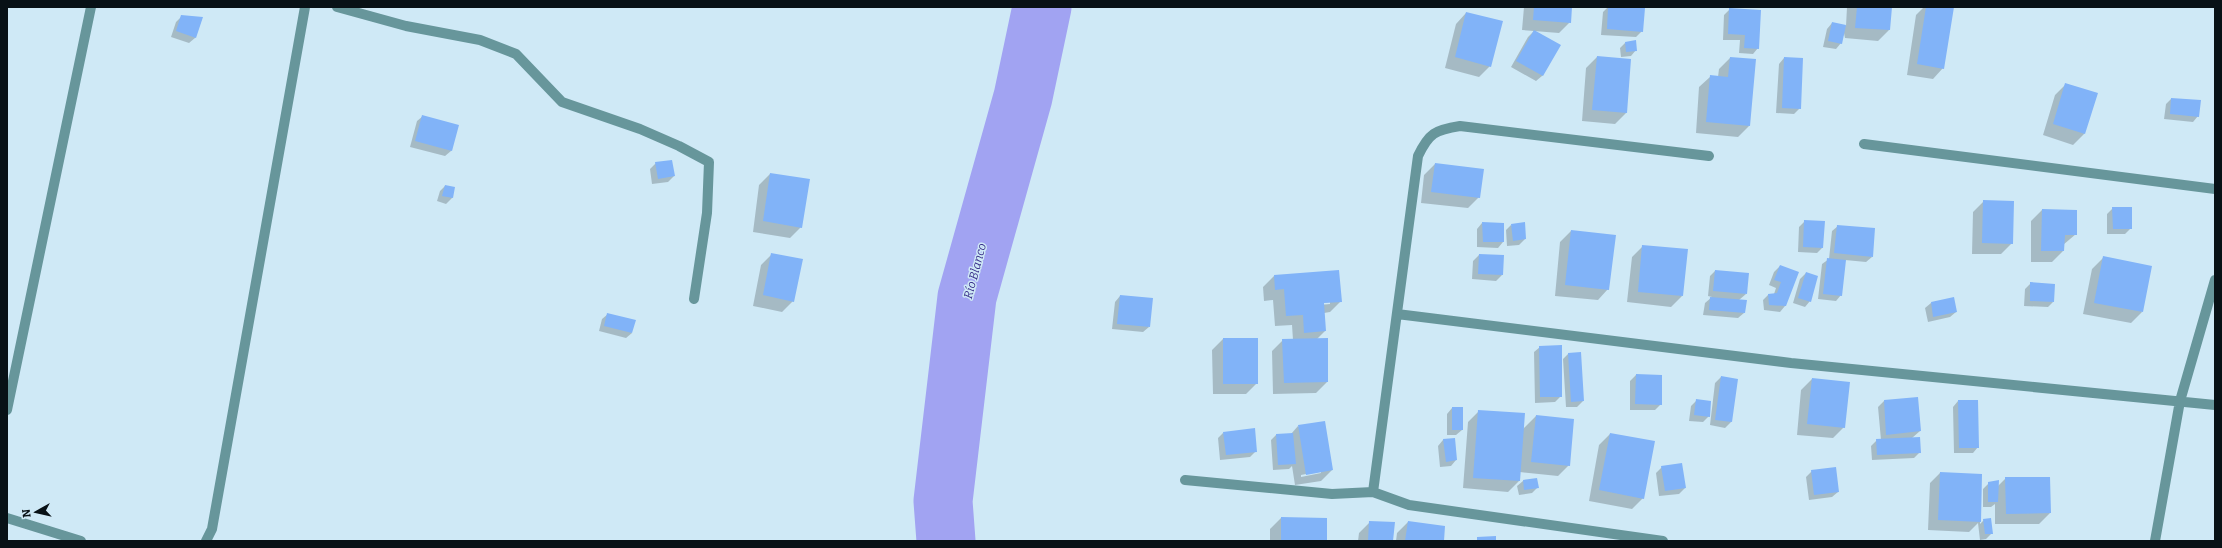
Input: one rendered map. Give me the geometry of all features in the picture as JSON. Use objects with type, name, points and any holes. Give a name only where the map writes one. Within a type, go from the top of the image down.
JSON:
[{"type":"street","points":[[7,410],[92,7]]},
{"type":"street","points":[[206,541],[212,529],[305,7]]},
{"type":"street","points":[[337,7],[406,26],[480,40],[516,54],[562,102],[640,129],[679,146],[709,162],[707,213],[694,299]]},
{"type":"street","points":[[1373,492],[1418,156],[1425,141],[1439,129],[1460,126],[1709,156]]},
{"type":"street","points":[[1864,144],[2215,189]]},
{"type":"street","points":[[2155,541],[2180,401],[2215,280]]},
{"type":"street","points":[[1397,314],[1791,362],[2215,405]]},
{"type":"street","points":[[1185,480],[1332,494],[1373,492],[1409,505],[1663,541]]},
{"type":"street","points":[[7,518],[81,541]]},
{"type":"building","points":[[1534,7],[1572,7],[1571,23],[1533,20]]},
{"type":"building","points":[[1608,7],[1645,8],[1643,32],[1607,29]]},
{"type":"building","points":[[1857,7],[1892,7],[1890,30],[1855,28]]},
{"type":"building","points":[[1926,7],[1954,7],[1944,69],[1917,64]]},
{"type":"building","points":[[1729,8],[1761,10],[1759,49],[1744,48],[1745,35],[1728,34]]},
{"type":"building","points":[[1466,12],[1503,21],[1491,67],[1455,57]]},
{"type":"building","points":[[181,15],[203,17],[196,38],[176,31]]},
{"type":"building","points":[[1832,22],[1846,25],[1842,44],[1828,41]]},
{"type":"building","points":[[1534,30],[1561,45],[1543,76],[1516,61]]},
{"type":"building","points":[[1636,40],[1637,51],[1626,52],[1625,42]]},
{"type":"building","points":[[1597,56],[1631,59],[1627,113],[1592,110]]},
{"type":"building","points":[[1730,57],[1756,59],[1750,126],[1706,122],[1710,75],[1728,77]]},
{"type":"building","points":[[1784,57],[1803,58],[1801,109],[1782,108]]},
{"type":"building","points":[[2065,83],[2098,93],[2085,134],[2053,124]]},
{"type":"building","points":[[2171,98],[2201,100],[2199,117],[2170,114]]},
{"type":"building","points":[[422,115],[459,125],[452,151],[415,141]]},
{"type":"building","points":[[672,160],[675,176],[658,179],[655,162]]},
{"type":"building","points":[[1435,163],[1484,169],[1480,198],[1431,192]]},
{"type":"building","points":[[770,173],[810,179],[802,228],[763,221]]},
{"type":"building","points":[[445,185],[455,187],[453,198],[442,196]]},
{"type":"building","points":[[1983,200],[2014,201],[2013,244],[1982,243]]},
{"type":"building","points":[[2112,207],[2132,207],[2132,229],[2113,229]]},
{"type":"building","points":[[2042,209],[2077,210],[2077,235],[2065,235],[2064,251],[2041,251]]},
{"type":"building","points":[[1804,220],[1825,221],[1823,248],[1803,247]]},
{"type":"building","points":[[1482,222],[1504,223],[1504,242],[1483,242]]},
{"type":"building","points":[[1525,222],[1526,239],[1513,241],[1511,224]]},
{"type":"building","points":[[1837,225],[1875,228],[1873,257],[1834,253]]},
{"type":"building","points":[[1571,230],[1616,235],[1609,290],[1565,285]]},
{"type":"building","points":[[1642,245],[1688,249],[1683,296],[1638,292]]},
{"type":"building","points":[[771,253],[803,259],[794,302],[763,295]]},
{"type":"building","points":[[1479,254],[1504,255],[1503,275],[1478,274]]},
{"type":"building","points":[[2103,256],[2152,266],[2143,312],[2094,303]]},
{"type":"building","points":[[1827,258],[1846,260],[1842,296],[1823,294]]},
{"type":"building","points":[[1780,265],[1799,272],[1786,306],[1769,305],[1768,294],[1777,293],[1781,282],[1774,280]]},
{"type":"building","points":[[1339,270],[1342,302],[1324,303],[1326,331],[1304,333],[1303,315],[1286,316],[1284,289],[1275,290],[1274,275]]},
{"type":"building","points":[[1715,270],[1749,273],[1747,294],[1713,291]]},
{"type":"building","points":[[1806,272],[1818,276],[1811,302],[1798,298]]},
{"type":"building","points":[[2030,282],[2055,284],[2054,302],[2030,301]]},
{"type":"building","points":[[1120,295],[1153,298],[1150,327],[1117,324]]},
{"type":"building","points":[[1710,297],[1747,300],[1745,313],[1709,310]]},
{"type":"building","points":[[1954,297],[1957,312],[1933,317],[1931,302]]},
{"type":"building","points":[[607,313],[636,320],[632,333],[604,326]]},
{"type":"building","points":[[1223,338],[1258,338],[1258,384],[1223,384]]},
{"type":"building","points":[[1328,338],[1328,382],[1284,383],[1282,339]]},
{"type":"building","points":[[1562,345],[1562,397],[1540,397],[1539,346]]},
{"type":"building","points":[[1581,352],[1584,401],[1571,402],[1568,353]]},
{"type":"building","points":[[1636,374],[1662,375],[1662,405],[1635,404]]},
{"type":"building","points":[[1721,376],[1738,379],[1732,422],[1715,420]]},
{"type":"building","points":[[1812,378],[1850,382],[1845,428],[1807,424]]},
{"type":"building","points":[[1918,397],[1921,431],[1886,435],[1884,400]]},
{"type":"building","points":[[1696,399],[1711,401],[1710,417],[1694,415]]},
{"type":"building","points":[[1958,400],[1978,400],[1979,448],[1959,448]]},
{"type":"building","points":[[1452,407],[1463,407],[1463,430],[1452,430]]},
{"type":"building","points":[[1478,410],[1525,413],[1520,481],[1473,478]]},
{"type":"building","points":[[1536,415],[1574,419],[1570,466],[1531,462]]},
{"type":"building","points":[[1325,421],[1333,470],[1306,475],[1298,425]]},
{"type":"building","points":[[1255,428],[1257,452],[1226,455],[1223,432]]},
{"type":"building","points":[[1293,433],[1296,464],[1278,465],[1276,434]]},
{"type":"building","points":[[1610,433],[1655,441],[1644,499],[1599,490]]},
{"type":"building","points":[[1920,437],[1921,453],[1877,455],[1876,439]]},
{"type":"building","points":[[1455,438],[1457,460],[1446,462],[1443,439]]},
{"type":"building","points":[[1682,463],[1686,488],[1665,491],[1661,466]]},
{"type":"building","points":[[1836,467],[1839,492],[1814,495],[1811,470]]},
{"type":"building","points":[[1940,472],[1982,474],[1981,522],[1938,520]]},
{"type":"building","points":[[2005,477],[2050,477],[2051,513],[2006,514]]},
{"type":"building","points":[[1537,478],[1539,488],[1524,490],[1523,480]]},
{"type":"building","points":[[1999,480],[1998,502],[1988,502],[1988,482]]},
{"type":"building","points":[[1281,517],[1327,518],[1327,541],[1281,541]]},
{"type":"building","points":[[1991,518],[1993,534],[1985,534],[1983,519]]},
{"type":"building","points":[[1369,521],[1395,522],[1393,541],[1368,541]]},
{"type":"building","points":[[1408,521],[1445,526],[1444,541],[1405,541]]},
{"type":"building","points":[[1496,536],[1496,541],[1477,541],[1477,537]]},
{"type":"waterway","name":"Río Blanco","points":[[946,541],[943,501],[967,297],[1023,97],[1042,7]]}]
